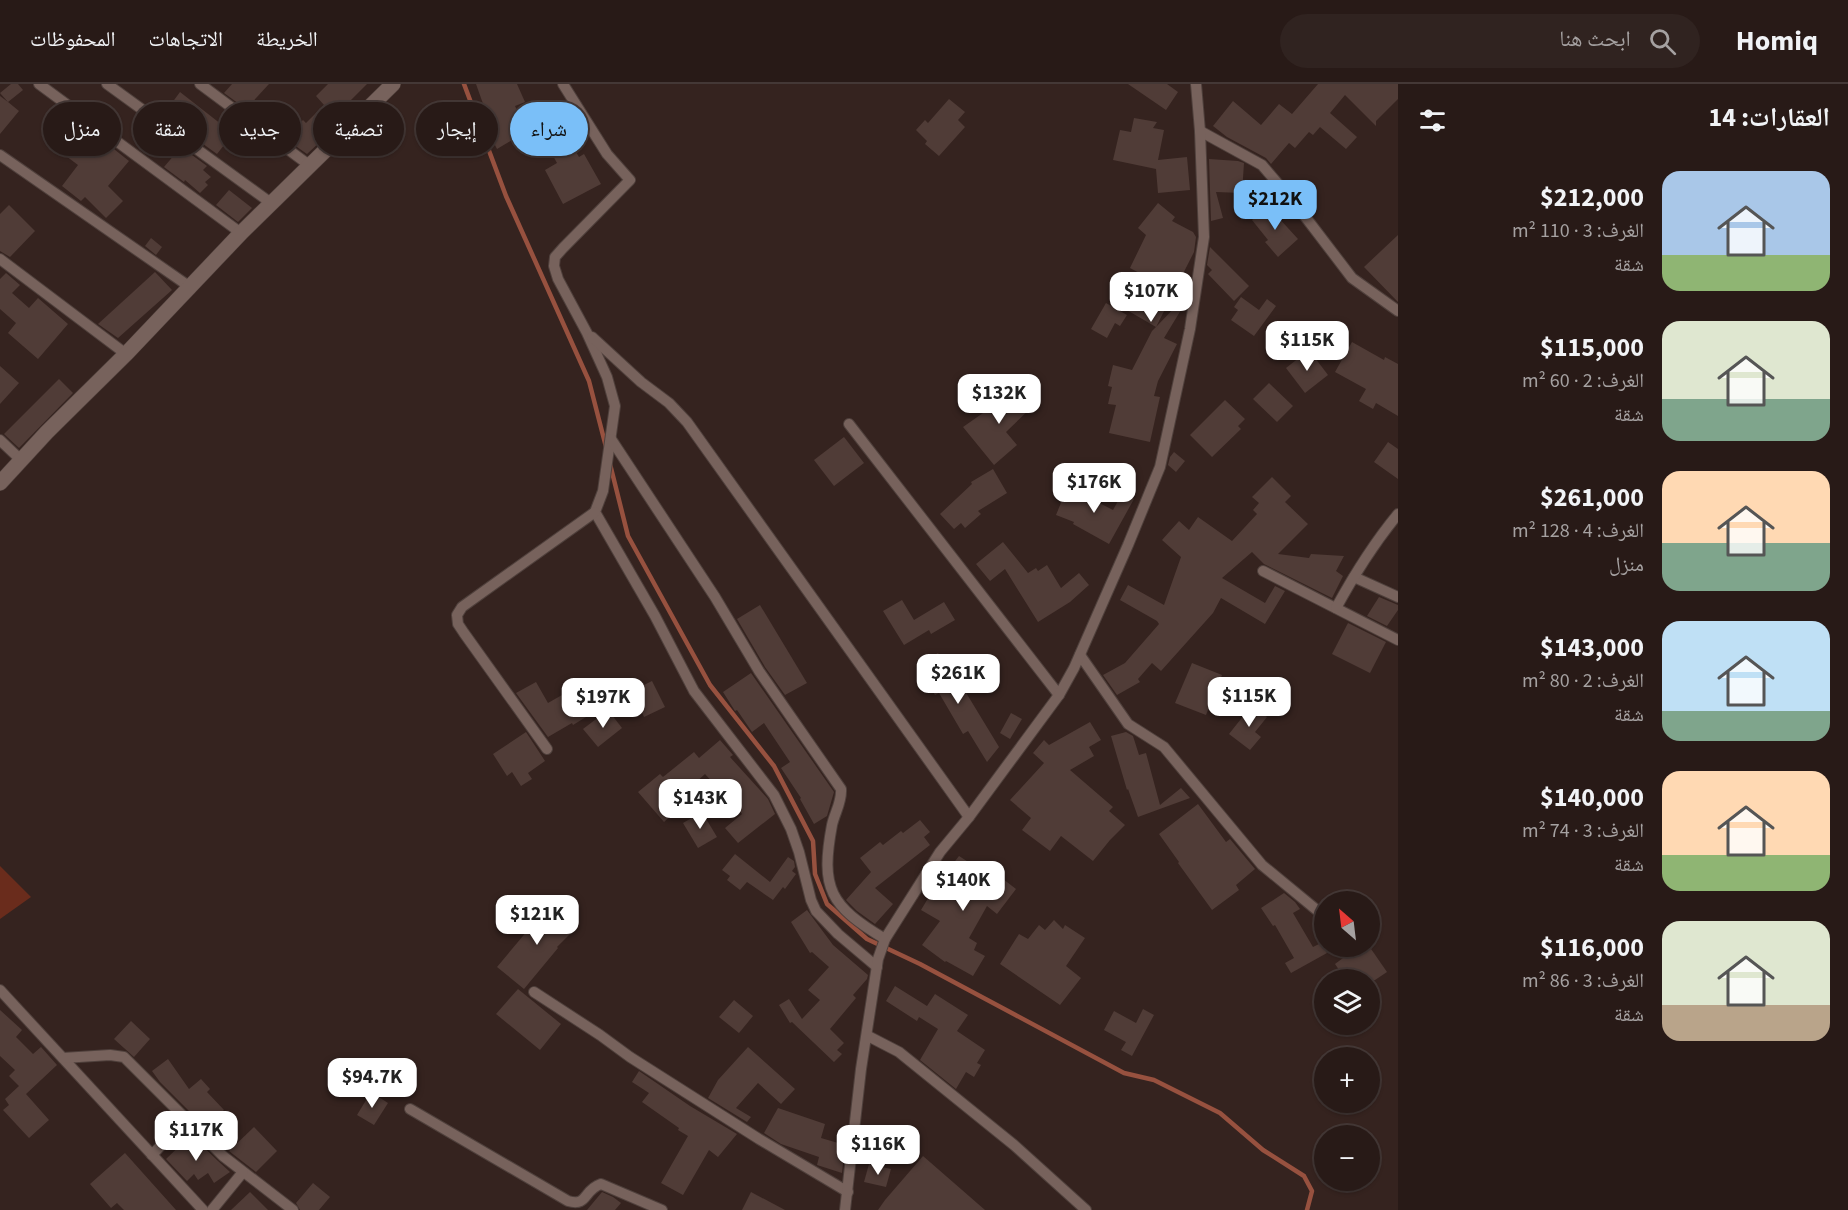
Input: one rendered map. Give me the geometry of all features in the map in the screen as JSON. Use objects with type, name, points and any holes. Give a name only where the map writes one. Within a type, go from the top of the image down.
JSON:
[{"type":"street","points":[[39,84],[241,233]]},
{"type":"street","points":[[107,84],[271,203]]},
{"type":"street","points":[[200,84],[309,165]]},
{"type":"street","points":[[0,483],[241,233],[393,84]]},
{"type":"street","points":[[547,749],[464,633],[458,624],[457,615],[462,607],[596,512],[603,491],[615,406],[607,377],[558,279],[554,266],[555,257],[630,180],[607,154],[563,84]]},
{"type":"street","points":[[845,1210],[861,1069],[878,963],[885,941],[940,852],[969,817],[1059,695],[1080,655],[1160,467],[1190,329],[1204,237],[1196,84]]},
{"type":"street","points":[[1200,131],[1262,165],[1297,206],[1352,278],[1398,311]]},
{"type":"street","points":[[0,155],[190,287]]},
{"type":"street","points":[[0,259],[126,354]]},
{"type":"street","points":[[587,333],[641,382],[669,403],[687,422],[969,817]]},
{"type":"street","points":[[849,424],[1059,695]]},
{"type":"street","points":[[611,439],[715,597],[759,671],[841,789],[842,798],[833,822],[827,858],[829,886],[839,904],[861,925],[885,941]]},
{"type":"street","points":[[0,440],[21,460]]},
{"type":"street","points":[[596,512],[655,616],[694,691],[774,795],[791,829],[816,911],[838,934],[878,963]]},
{"type":"street","points":[[1336,608],[1354,577],[1398,514]]},
{"type":"street","points":[[1263,571],[1398,640]]},
{"type":"street","points":[[1354,577],[1398,597]]},
{"type":"street","points":[[1080,655],[1128,724],[1164,747],[1262,865],[1314,908]]},
{"type":"street","points":[[0,990],[203,1210]]},
{"type":"street","points":[[534,992],[749,1133],[848,1192]]},
{"type":"street","points":[[868,1036],[899,1052],[1014,1145],[1086,1210]]},
{"type":"street","points":[[63,1058],[110,1054],[124,1057],[223,1156],[292,1210]]},
{"type":"street","points":[[410,1109],[568,1201],[576,1203],[582,1201],[592,1187],[601,1184],[662,1210]]},
{"type":"street","points":[[152,1155],[186,1119]]},
{"type":"street","points":[[212,1210],[243,1172]]},
{"type":"shaded area","points":[[0,866],[31,897],[0,919]]},
{"type":"building","points":[[11,84],[18,84],[23,90],[8,102],[0,93]]},
{"type":"building","points":[[232,84],[269,84],[252,102],[236,102],[224,93]]},
{"type":"building","points":[[328,84],[367,84],[349,102],[321,102],[316,96]]},
{"type":"building","points":[[476,84],[517,84],[525,102],[510,102],[510,141],[498,148],[498,102],[482,102]]},
{"type":"building","points":[[1128,84],[1167,84],[1178,92],[1166,110]]},
{"type":"building","points":[[1318,84],[1398,84],[1398,99],[1376,121],[1376,126],[1345,95],[1330,113],[1357,137],[1346,149],[1320,127],[1313,135],[1309,132],[1295,148],[1289,143],[1271,164],[1266,158],[1227,137],[1213,126],[1233,101],[1261,125],[1279,104],[1292,114]]},
{"type":"building","points":[[180,92],[193,102],[173,102]]},
{"type":"building","points":[[0,96],[19,111],[0,134]]},
{"type":"building","points":[[949,99],[965,112],[958,120],[965,127],[939,156],[925,144],[927,141],[916,130],[925,120],[928,123]]},
{"type":"building","points":[[207,113],[219,123],[219,151],[217,154],[207,147]]},
{"type":"building","points":[[313,116],[313,148],[307,154],[301,150],[301,122],[303,120],[306,123]]},
{"type":"building","points":[[1134,118],[1157,122],[1153,128],[1164,130],[1158,160],[1187,157],[1190,190],[1158,193],[1156,169],[1113,160],[1120,130],[1131,132]]},
{"type":"building","points":[[121,155],[129,161],[108,186],[123,201],[106,218],[85,197],[81,201],[62,186],[78,165],[66,156]]},
{"type":"building","points":[[173,156],[193,156],[207,166],[203,170],[211,177],[205,182],[208,185],[200,193],[164,167]]},
{"type":"building","points":[[553,156],[585,156],[601,184],[563,204],[545,170],[557,163]]},
{"type":"building","points":[[1209,159],[1244,163],[1242,193],[1216,192],[1223,218],[1211,221]]},
{"type":"building","points":[[229,190],[252,208],[238,222],[216,205]]},
{"type":"building","points":[[1158,203],[1175,217],[1172,221],[1193,232],[1196,237],[1194,252],[1156,327],[1125,309],[1145,276],[1130,268],[1146,235],[1138,228]]},
{"type":"building","points":[[1271,204],[1279,214],[1277,216],[1298,239],[1278,257],[1265,242],[1268,240],[1252,220]]},
{"type":"building","points":[[9,205],[35,231],[10,257],[0,251],[0,214]]},
{"type":"building","points":[[1398,235],[1398,302],[1364,267]]},
{"type":"building","points":[[151,238],[162,247],[156,255],[145,246]]},
{"type":"building","points":[[1210,247],[1249,286],[1234,301],[1208,274],[1212,270],[1207,265]]},
{"type":"building","points":[[155,272],[172,290],[118,338],[98,324]]},
{"type":"building","points":[[6,273],[20,285],[12,293],[29,308],[38,298],[68,324],[38,359],[8,333],[16,323],[0,309],[0,279]]},
{"type":"building","points":[[1241,297],[1259,310],[1267,299],[1276,306],[1254,336],[1231,320],[1238,310],[1234,307]]},
{"type":"building","points":[[1180,302],[1184,305],[1164,338],[1177,344],[1158,381],[1154,396],[1160,397],[1150,442],[1109,433],[1116,405],[1108,404],[1112,387],[1108,386],[1113,365],[1132,370],[1152,331]]},
{"type":"building","points":[[1106,303],[1127,315],[1120,326],[1115,323],[1107,338],[1091,329]]},
{"type":"building","points":[[1352,342],[1384,360],[1385,357],[1398,364],[1398,416],[1376,403],[1373,409],[1359,401],[1366,389],[1335,372]]},
{"type":"building","points":[[1309,350],[1328,375],[1305,393],[1286,368]]},
{"type":"building","points":[[0,366],[19,383],[0,404]]},
{"type":"building","points":[[59,379],[73,393],[19,448],[4,434]]},
{"type":"building","points":[[1269,383],[1293,406],[1277,422],[1253,399]]},
{"type":"building","points":[[1016,385],[1035,404],[1006,432],[1017,445],[994,465],[963,427],[993,406]]},
{"type":"building","points":[[1225,400],[1245,419],[1238,426],[1241,429],[1212,457],[1190,435]]},
{"type":"building","points":[[844,437],[864,463],[834,486],[814,460]]},
{"type":"building","points":[[1388,442],[1398,449],[1398,479],[1374,462]]},
{"type":"building","points":[[1174,452],[1185,461],[1176,472],[1168,465]]},
{"type":"building","points":[[993,469],[1007,493],[978,511],[981,514],[965,528],[961,523],[954,529],[940,514],[972,484],[971,482]]},
{"type":"building","points":[[1272,477],[1291,496],[1285,502],[1308,524],[1278,554],[1309,558],[1311,554],[1344,556],[1336,571],[1343,576],[1332,598],[1264,564],[1252,552],[1222,578],[1265,603],[1275,586],[1285,591],[1265,624],[1221,598],[1213,613],[1161,671],[1152,663],[1138,679],[1140,682],[1117,695],[1103,675],[1125,663],[1159,624],[1120,600],[1128,585],[1164,605],[1181,557],[1162,540],[1179,521],[1189,530],[1198,517],[1232,541],[1257,514],[1253,510],[1259,503],[1252,497]]},
{"type":"building","points":[[1067,488],[1113,510],[1123,492],[1134,499],[1109,544],[1073,524],[1074,522],[1056,515]]},
{"type":"building","points":[[1003,542],[1028,573],[1036,568],[1038,571],[1047,565],[1061,588],[1079,573],[1089,585],[1070,602],[1038,622],[1005,569],[990,581],[976,564]]},
{"type":"building","points":[[1379,597],[1398,605],[1398,610],[1387,626],[1367,616]]},
{"type":"building","points":[[902,600],[914,620],[944,602],[955,620],[931,634],[929,630],[904,645],[883,611]]},
{"type":"building","points":[[760,605],[807,683],[785,695],[765,667],[737,619]]},
{"type":"building","points":[[1348,623],[1386,642],[1370,673],[1332,654]]},
{"type":"building","points":[[938,653],[961,693],[965,691],[999,747],[987,762],[968,731],[963,734],[939,693],[935,695],[917,665]]},
{"type":"building","points":[[1192,663],[1222,675],[1206,715],[1175,703]]},
{"type":"building","points":[[751,673],[834,792],[827,816],[814,824],[801,798],[781,768],[790,762],[764,723],[752,732],[723,692]]},
{"type":"building","points":[[652,681],[665,707],[644,717],[632,691]]},
{"type":"building","points":[[536,682],[548,703],[562,695],[565,701],[574,695],[586,717],[548,737],[516,693]]},
{"type":"building","points":[[1252,705],[1267,717],[1255,732],[1261,737],[1250,750],[1229,734]]},
{"type":"building","points":[[608,710],[622,728],[598,747],[583,729]]},
{"type":"building","points":[[1011,713],[1022,719],[1010,739],[1000,733]]},
{"type":"building","points":[[1090,722],[1101,740],[1089,747],[1094,756],[1070,770],[1113,807],[1109,811],[1125,825],[1093,861],[1061,836],[1050,851],[1022,830],[1031,818],[1010,800],[1044,763],[1033,753],[1044,740],[1049,745]]},
{"type":"building","points":[[526,732],[545,761],[528,773],[532,779],[521,786],[512,772],[507,776],[493,754]]},
{"type":"building","points":[[1126,732],[1133,736],[1139,755],[1146,753],[1160,805],[1181,788],[1190,798],[1138,817],[1127,790],[1111,736]]},
{"type":"building","points":[[720,740],[733,755],[730,757],[768,799],[775,814],[738,843],[725,828],[742,814],[705,774],[673,803],[678,809],[664,822],[638,792],[660,774],[663,777],[694,752],[699,758]]},
{"type":"building","points":[[1198,804],[1226,842],[1230,839],[1255,869],[1236,885],[1239,890],[1212,910],[1159,834]]},
{"type":"building","points":[[702,812],[717,837],[698,848],[683,823]]},
{"type":"building","points":[[920,820],[930,832],[924,837],[930,845],[875,888],[893,904],[875,924],[846,900],[871,872],[860,858],[880,842],[883,845]]},
{"type":"building","points":[[735,854],[770,882],[788,857],[794,861],[795,867],[792,871],[796,874],[773,900],[747,882],[740,890],[727,880],[730,876],[722,870]]},
{"type":"building","points":[[959,856],[990,876],[994,872],[1016,889],[997,914],[987,906],[969,938],[977,943],[974,950],[985,956],[973,976],[945,962],[922,945],[940,921],[921,910]]},
{"type":"building","points":[[1284,893],[1295,902],[1300,909],[1293,913],[1314,946],[1314,957],[1320,957],[1291,973],[1285,963],[1294,958],[1275,925],[1273,926],[1261,908]]},
{"type":"building","points":[[550,902],[576,928],[557,947],[524,989],[497,967],[533,924],[530,921]]},
{"type":"building","points":[[807,910],[833,945],[868,975],[853,995],[856,998],[830,1029],[844,1043],[837,1050],[842,1054],[834,1062],[792,1022],[790,1023],[779,1005],[789,999],[802,1019],[820,1000],[808,990],[829,967],[812,952],[810,953],[791,922]]},
{"type":"building","points":[[1054,920],[1063,929],[1065,925],[1085,938],[1066,966],[1081,978],[1060,1005],[1000,964],[1019,934],[1028,939],[1039,925],[1045,930]]},
{"type":"building","points":[[1344,957],[1377,957],[1387,972],[1380,977],[1380,969],[1338,969],[1335,964]]},
{"type":"building","points":[[895,986],[927,1006],[935,994],[968,1015],[957,1031],[985,1050],[977,1063],[981,1065],[974,1077],[966,1072],[956,1089],[920,1060],[938,1029],[919,1017],[917,1021],[886,1001]]},
{"type":"building","points":[[518,989],[561,1024],[540,1050],[496,1014]]},
{"type":"building","points":[[734,1000],[753,1016],[739,1033],[719,1017]]},
{"type":"building","points":[[1143,1009],[1154,1015],[1132,1056],[1121,1050],[1126,1042],[1104,1030],[1114,1011],[1136,1023]]},
{"type":"building","points":[[0,1010],[22,1030],[16,1037],[33,1054],[41,1047],[57,1065],[26,1094],[49,1120],[29,1138],[3,1110],[9,1105],[5,1099],[19,1086],[9,1076],[15,1070],[0,1056]]},
{"type":"building","points":[[131,1021],[150,1039],[134,1057],[114,1039]]},
{"type":"building","points":[[748,1047],[795,1089],[781,1104],[758,1083],[736,1108],[751,1117],[747,1122],[708,1098],[718,1080]]},
{"type":"building","points":[[168,1059],[189,1089],[201,1079],[210,1089],[207,1092],[224,1110],[211,1122],[208,1118],[202,1124],[152,1071]]},
{"type":"building","points":[[639,1071],[690,1106],[737,1134],[718,1157],[709,1150],[683,1195],[661,1183],[688,1136],[642,1102],[649,1093],[632,1082]]},
{"type":"building","points":[[371,1092],[388,1103],[374,1125],[357,1115]]},
{"type":"building","points":[[778,1108],[825,1124],[821,1138],[845,1145],[842,1173],[817,1165],[819,1157],[781,1144],[764,1133]]},
{"type":"building","points":[[254,1127],[277,1151],[256,1172],[229,1151]]},
{"type":"building","points":[[191,1135],[230,1172],[214,1183],[208,1173],[198,1180],[194,1174],[187,1181],[166,1159]]},
{"type":"building","points":[[125,1153],[176,1210],[124,1210],[117,1203],[111,1208],[90,1184]]},
{"type":"building","points":[[923,1156],[985,1210],[878,1210]]},
{"type":"building","points":[[869,1164],[891,1169],[886,1187],[864,1182]]},
{"type":"building","points":[[313,1183],[330,1197],[319,1210],[300,1210],[296,1203]]},
{"type":"building","points":[[250,1192],[268,1210],[231,1210]]},
{"type":"building","points":[[602,1192],[621,1203],[615,1210],[587,1210]]},
{"type":"building","points":[[751,1192],[785,1210],[742,1210]]},
{"type":"waterway","points":[[464,84],[506,196],[589,381],[606,447]]},
{"type":"waterway","points":[[610,464],[628,536],[710,685],[774,766],[813,841],[815,874],[827,904],[867,939],[920,964],[1124,1073],[1154,1080],[1220,1113],[1263,1150],[1304,1176],[1312,1191],[1307,1210]]}]
